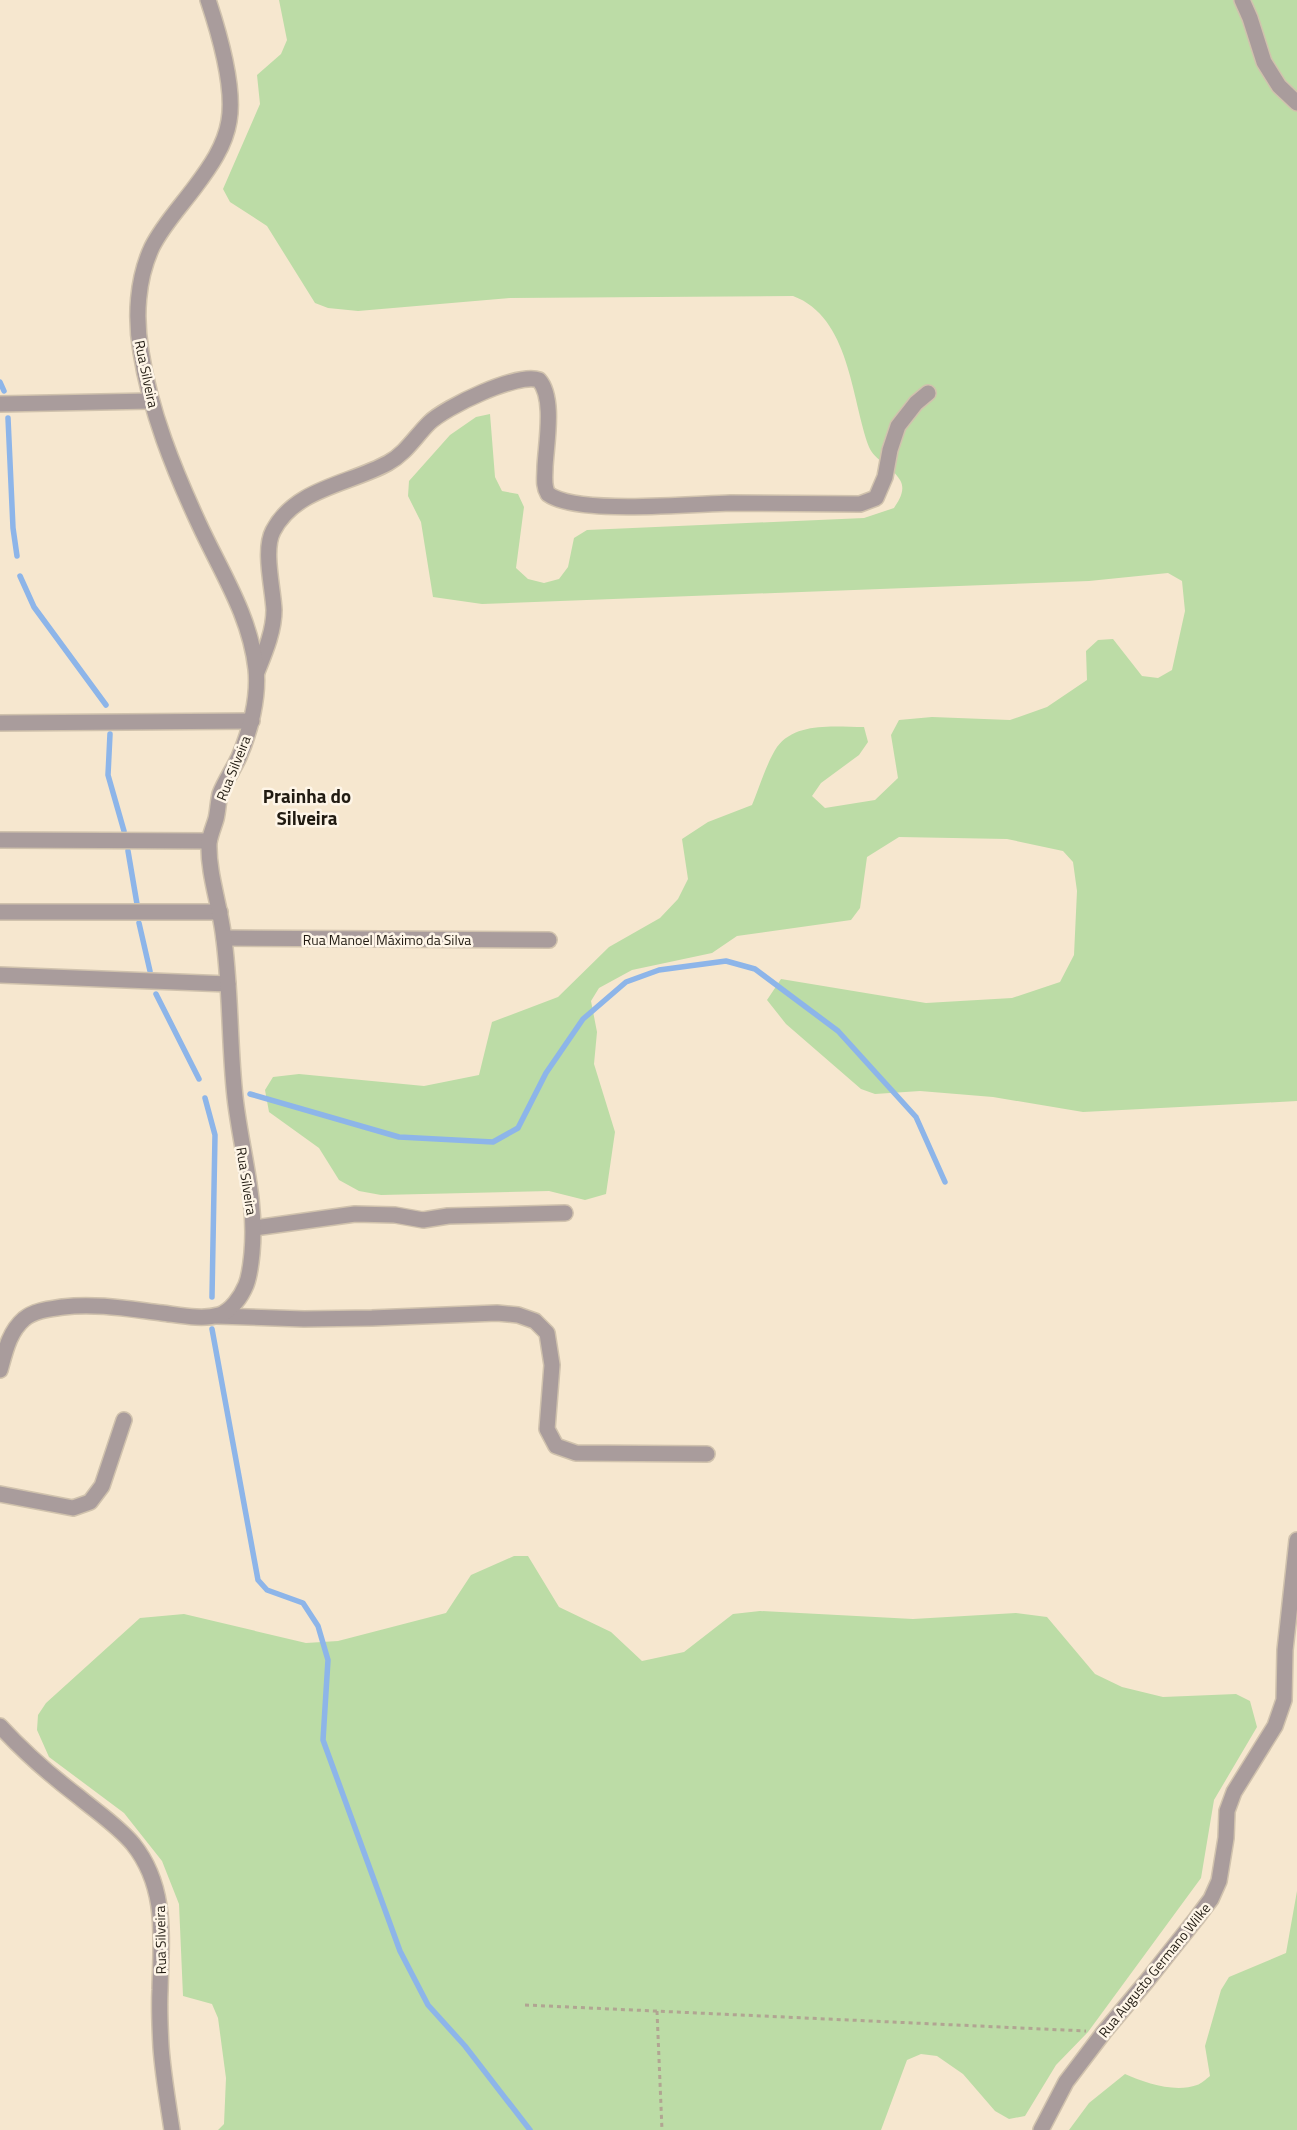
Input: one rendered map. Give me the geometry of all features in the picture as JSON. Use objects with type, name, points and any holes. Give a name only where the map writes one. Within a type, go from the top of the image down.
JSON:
[{"type":"street","name":"Rua Silveira","points":[[208,0],[223,56],[230,96],[230,120],[222,145],[210,167],[158,238],[145,265],[137,324],[143,366],[152,401],[174,465],[199,524],[234,592],[245,618],[257,672],[252,721],[241,754],[220,794],[209,841],[224,938],[235,1095],[241,1140],[251,1188],[254,1228],[251,1266],[246,1284],[229,1310],[216,1316]]},
{"type":"street","points":[[1242,0],[1250,18],[1264,62],[1279,86],[1297,103]]},
{"type":"street","points":[[257,672],[267,646],[274,612],[269,544],[276,524],[305,497],[388,463],[402,453],[428,423],[439,414],[488,390],[508,383],[530,379],[539,380],[543,384],[548,408],[545,481],[548,494],[564,502],[629,507],[721,504],[860,504],[876,498],[885,477],[890,450],[898,426],[916,403],[928,393]]},
{"type":"street","points":[[0,404],[152,401]]},
{"type":"street","points":[[0,723],[252,721]]},
{"type":"street","points":[[0,840],[209,841]]},
{"type":"street","points":[[0,912],[220,912]]},
{"type":"street","name":"Rua Manoel Máximo da Silva","points":[[224,938],[549,940]]},
{"type":"street","points":[[0,975],[228,984]]},
{"type":"street","points":[[254,1228],[327,1216],[356,1214],[394,1215],[423,1220],[448,1216],[565,1213]]},
{"type":"street","points":[[0,1370],[8,1341],[21,1321],[33,1313],[81,1305],[182,1315],[304,1319],[470,1313],[518,1315],[535,1321],[547,1333],[552,1365],[547,1430],[556,1446],[576,1453],[707,1454]]},
{"type":"street","points":[[0,1494],[73,1508],[90,1502],[102,1486],[124,1420]]},
{"type":"street","name":"Rua Augusto Germano Wilke","points":[[1040,2130],[1066,2082],[1196,1919],[1211,1899],[1219,1881],[1225,1846],[1227,1810],[1234,1792],[1275,1726],[1284,1700],[1285,1650],[1297,1540]]},
{"type":"street","name":"Rua Silveira","points":[[0,1726],[44,1770],[121,1832],[133,1845],[146,1865],[156,1887],[160,1905],[162,1937],[160,1992],[161,2048],[172,2130]]},
{"type":"path","points":[[526,2005],[1104,2032]]},
{"type":"path","points":[[657,2011],[662,2130]]},
{"type":"green space","points":[[279,0],[1297,0],[1297,1101],[1083,1112],[993,1097],[920,1091],[875,1094],[861,1089],[786,1024],[767,1000],[781,979],[926,1003],[1012,998],[1060,982],[1074,955],[1077,891],[1073,862],[1063,851],[1007,839],[899,837],[867,857],[860,908],[851,920],[737,936],[712,953],[632,970],[599,988],[591,1001],[597,1032],[594,1064],[615,1132],[606,1194],[585,1200],[549,1191],[381,1195],[359,1191],[339,1180],[319,1148],[269,1112],[265,1090],[273,1077],[299,1074],[424,1086],[479,1075],[492,1022],[558,997],[609,947],[660,918],[678,899],[688,879],[682,839],[708,822],[752,805],[773,753],[785,739],[795,733],[817,727],[864,727],[868,742],[859,755],[821,783],[812,796],[825,808],[875,800],[898,778],[891,735],[899,720],[932,717],[1010,720],[1047,707],[1087,680],[1086,651],[1098,640],[1113,639],[1142,676],[1158,678],[1172,670],[1185,611],[1182,581],[1168,573],[1089,581],[482,604],[433,597],[421,522],[408,496],[409,481],[450,435],[476,417],[490,414],[495,477],[502,491],[518,494],[524,507],[516,568],[528,579],[544,583],[559,579],[568,567],[574,538],[587,530],[864,518],[894,508],[901,495],[902,484],[897,475],[871,452],[846,361],[837,340],[826,322],[812,307],[793,296],[510,298],[358,311],[328,308],[315,303],[267,226],[230,202],[223,189],[260,104],[257,75],[281,54],[287,40]]},
{"type":"green space","points":[[514,1556],[528,1556],[559,1607],[611,1632],[642,1661],[684,1652],[733,1614],[760,1611],[913,1619],[1016,1613],[1047,1617],[1095,1674],[1122,1687],[1163,1697],[1236,1694],[1250,1701],[1257,1727],[1214,1800],[1201,1878],[1088,2032],[1056,2065],[1025,2116],[1009,2119],[995,2111],[963,2074],[937,2056],[921,2054],[907,2060],[881,2130],[218,2130],[224,2124],[226,2078],[218,2018],[212,2004],[183,1996],[179,1904],[162,1861],[124,1813],[49,1757],[37,1730],[38,1715],[46,1703],[140,1618],[184,1614],[306,1643],[338,1641],[446,1613],[471,1575]]},
{"type":"green space","points":[[1297,1891],[1297,2130],[1069,2130],[1089,2103],[1125,2074],[1151,2084],[1179,2088],[1202,2083],[1210,2076],[1205,2046],[1221,1990],[1229,1977],[1286,1953]]},
{"type":"waterway","points":[[0,382],[4,391]]},
{"type":"waterway","points":[[8,418],[13,528],[17,556]]},
{"type":"waterway","points":[[20,576],[34,607],[106,705]]},
{"type":"waterway","points":[[110,734],[108,775],[124,831]]},
{"type":"waterway","points":[[128,851],[137,904]]},
{"type":"waterway","points":[[139,923],[150,971]]},
{"type":"waterway","points":[[250,1094],[399,1137],[493,1142],[518,1128],[546,1073],[583,1019],[626,982],[659,970],[726,961],[755,969],[838,1031],[916,1117],[945,1182]]},
{"type":"waterway","points":[[156,994],[199,1079]]},
{"type":"waterway","points":[[205,1098],[215,1135],[212,1297]]},
{"type":"waterway","points":[[212,1329],[258,1580],[267,1590],[303,1603],[318,1626],[328,1660],[323,1740],[400,1951],[428,2005],[465,2046],[530,2130]]},
{"type":"district","name":"Prainha do Silveira","points":[[307,806]]}]
